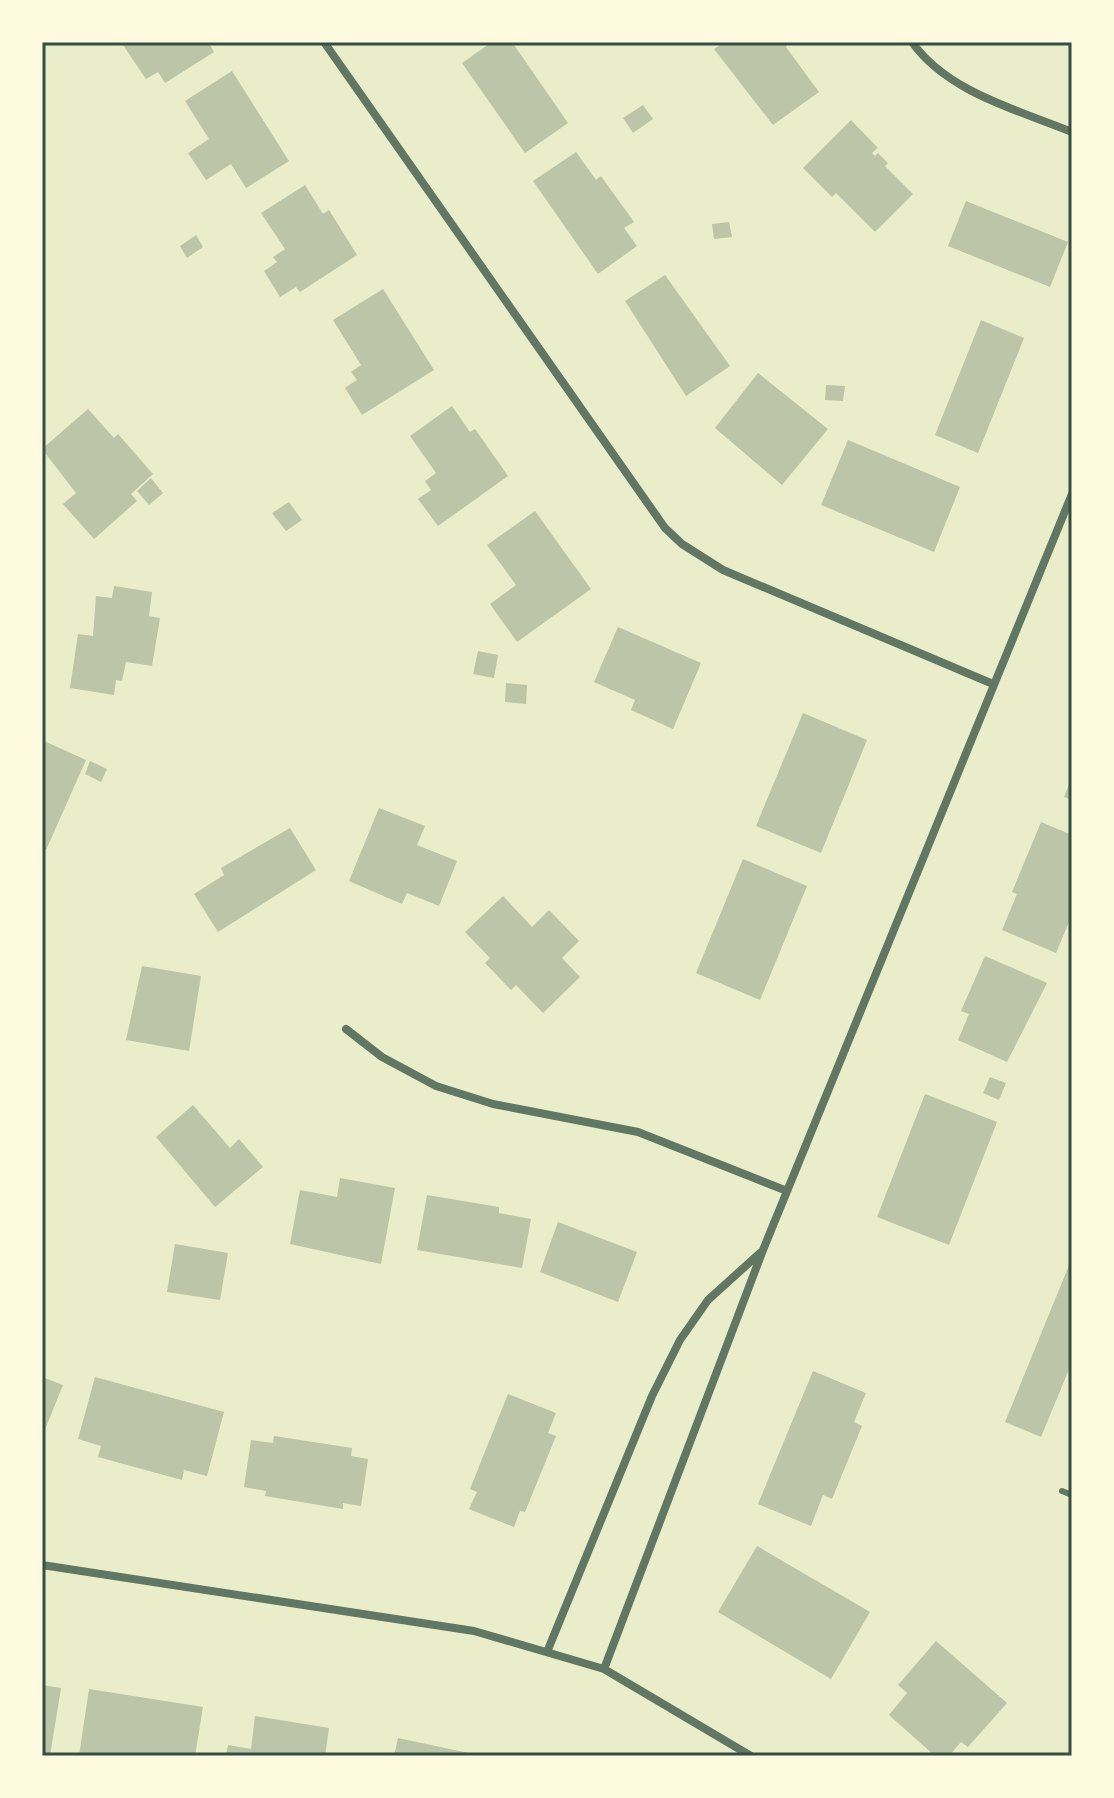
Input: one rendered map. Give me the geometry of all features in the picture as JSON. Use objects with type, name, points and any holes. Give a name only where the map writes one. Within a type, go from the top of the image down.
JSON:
[{"type":"street","points":[[324,42],[665,528],[682,544],[723,570],[993,684]]},
{"type":"street","points":[[912,42],[936,68],[966,87],[1072,132]]},
{"type":"street","points":[[604,1669],[763,1250],[1072,494]]},
{"type":"street","points":[[346,1029],[382,1057],[436,1086],[493,1104],[638,1132],[787,1191]]},
{"type":"street","points":[[547,1652],[652,1396],[680,1340],[708,1300],[763,1250]]},
{"type":"street","points":[[42,1565],[474,1631],[604,1669],[751,1756]]},
{"type":"lane","points":[[1062,1491],[1072,1495]]},
{"type":"building","points":[[121,42],[208,42],[214,52],[165,83],[158,72],[146,79]]},
{"type":"building","points":[[492,42],[512,42],[568,123],[525,153],[462,63]]},
{"type":"building","points":[[725,42],[789,42],[786,47],[819,92],[773,125],[714,49]]},
{"type":"building","points":[[232,71],[289,161],[246,188],[231,164],[206,180],[188,153],[209,139],[185,101]]},
{"type":"building","points":[[643,105],[653,119],[633,133],[623,118]]},
{"type":"building","points":[[851,120],[878,148],[872,153],[875,156],[878,153],[888,163],[885,166],[913,194],[875,232],[836,193],[832,197],[803,168]]},
{"type":"building","points":[[576,152],[596,180],[601,176],[634,222],[624,228],[637,246],[598,274],[533,181]]},
{"type":"building","points":[[305,185],[323,214],[329,210],[357,255],[300,292],[296,287],[280,297],[264,271],[277,262],[273,257],[285,249],[261,213]]},
{"type":"building","points":[[966,201],[1068,242],[1050,287],[948,246]]},
{"type":"building","points":[[729,222],[732,237],[714,239],[712,224]]},
{"type":"building","points":[[196,235],[203,247],[187,258],[180,246]]},
{"type":"building","points":[[665,275],[730,366],[686,396],[625,301]]},
{"type":"building","points":[[383,289],[434,370],[362,415],[345,388],[357,380],[351,372],[361,365],[333,320]]},
{"type":"building","points":[[981,320],[1024,338],[978,453],[935,435]]},
{"type":"building","points":[[758,373],[828,429],[782,485],[715,428]]},
{"type":"building","points":[[826,385],[845,386],[843,401],[825,400]]},
{"type":"building","points":[[452,406],[470,432],[475,429],[508,476],[438,526],[418,499],[431,490],[425,481],[436,473],[410,436]]},
{"type":"building","points":[[88,409],[114,438],[118,434],[153,474],[131,494],[137,501],[94,539],[63,504],[76,493],[42,449]]},
{"type":"building","points":[[848,440],[960,487],[934,552],[821,505]]},
{"type":"building","points":[[151,478],[163,493],[149,505],[137,491]]},
{"type":"building","points":[[289,502],[302,520],[286,531],[272,513]]},
{"type":"building","points":[[535,511],[591,589],[517,642],[490,604],[516,585],[487,545]]},
{"type":"building","points":[[114,586],[152,592],[149,616],[160,618],[152,666],[126,662],[122,681],[116,680],[114,695],[70,688],[78,634],[93,636],[96,596],[112,598]]},
{"type":"building","points":[[618,627],[701,663],[673,729],[631,710],[635,700],[594,682]]},
{"type":"building","points":[[478,651],[498,655],[494,678],[473,674]]},
{"type":"building","points":[[506,683],[527,685],[526,704],[505,702]]},
{"type":"building","points":[[803,713],[867,740],[821,853],[756,826]]},
{"type":"building","points":[[42,740],[86,760],[46,850],[42,849]]},
{"type":"building","points":[[90,761],[107,769],[101,782],[85,774]]},
{"type":"building","points":[[1072,777],[1072,800],[1064,797]]},
{"type":"building","points":[[379,808],[425,826],[417,845],[457,861],[439,906],[407,893],[402,904],[349,881]]},
{"type":"building","points":[[1041,822],[1072,835],[1072,915],[1056,953],[1002,930],[1017,894],[1012,892]]},
{"type":"building","points":[[290,828],[316,870],[218,932],[194,894],[224,875],[221,868]]},
{"type":"building","points":[[743,859],[807,886],[760,1000],[696,973]]},
{"type":"building","points":[[503,896],[532,927],[549,910],[579,941],[562,958],[580,977],[543,1013],[516,985],[511,990],[485,963],[490,958],[465,932]]},
{"type":"building","points":[[985,956],[1047,983],[1007,1062],[958,1040],[969,1014],[961,1011]]},
{"type":"building","points":[[142,966],[201,976],[189,1051],[126,1040]]},
{"type":"building","points":[[990,1077],[1006,1083],[999,1100],[983,1093]]},
{"type":"building","points":[[925,1094],[997,1122],[949,1245],[877,1217]]},
{"type":"building","points":[[193,1105],[230,1148],[239,1139],[263,1167],[215,1207],[156,1137]]},
{"type":"building","points":[[340,1178],[395,1188],[381,1264],[290,1244],[300,1190],[337,1197]]},
{"type":"building","points":[[427,1195],[499,1207],[499,1213],[531,1219],[522,1268],[417,1250]]},
{"type":"building","points":[[558,1222],[637,1252],[618,1302],[540,1272]]},
{"type":"building","points":[[175,1244],[228,1253],[220,1300],[167,1292]]},
{"type":"building","points":[[1072,1258],[1072,1362],[1041,1437],[1005,1422]]},
{"type":"building","points":[[813,1371],[866,1393],[854,1422],[862,1426],[832,1499],[823,1495],[811,1526],[758,1504]]},
{"type":"building","points":[[42,1377],[63,1385],[42,1437]]},
{"type":"building","points":[[95,1377],[224,1412],[207,1476],[184,1470],[182,1480],[98,1457],[101,1446],[78,1439]]},
{"type":"building","points":[[508,1394],[556,1413],[548,1433],[556,1436],[525,1512],[520,1511],[514,1527],[469,1509],[477,1492],[470,1489]]},
{"type":"building","points":[[274,1436],[352,1448],[351,1456],[368,1459],[361,1506],[343,1503],[343,1509],[265,1496],[266,1491],[244,1487],[251,1440],[273,1443]]},
{"type":"building","points":[[757,1546],[870,1612],[831,1679],[718,1612]]},
{"type":"building","points":[[936,1641],[1007,1703],[968,1747],[961,1742],[949,1756],[935,1756],[889,1715],[907,1693],[898,1685]]},
{"type":"building","points":[[42,1685],[61,1688],[50,1756],[42,1756]]},
{"type":"building","points":[[89,1689],[203,1707],[195,1756],[79,1756]]},
{"type":"building","points":[[255,1716],[329,1728],[325,1756],[226,1756],[228,1745],[251,1749]]},
{"type":"building","points":[[398,1738],[478,1755],[478,1756],[394,1756]]}]
